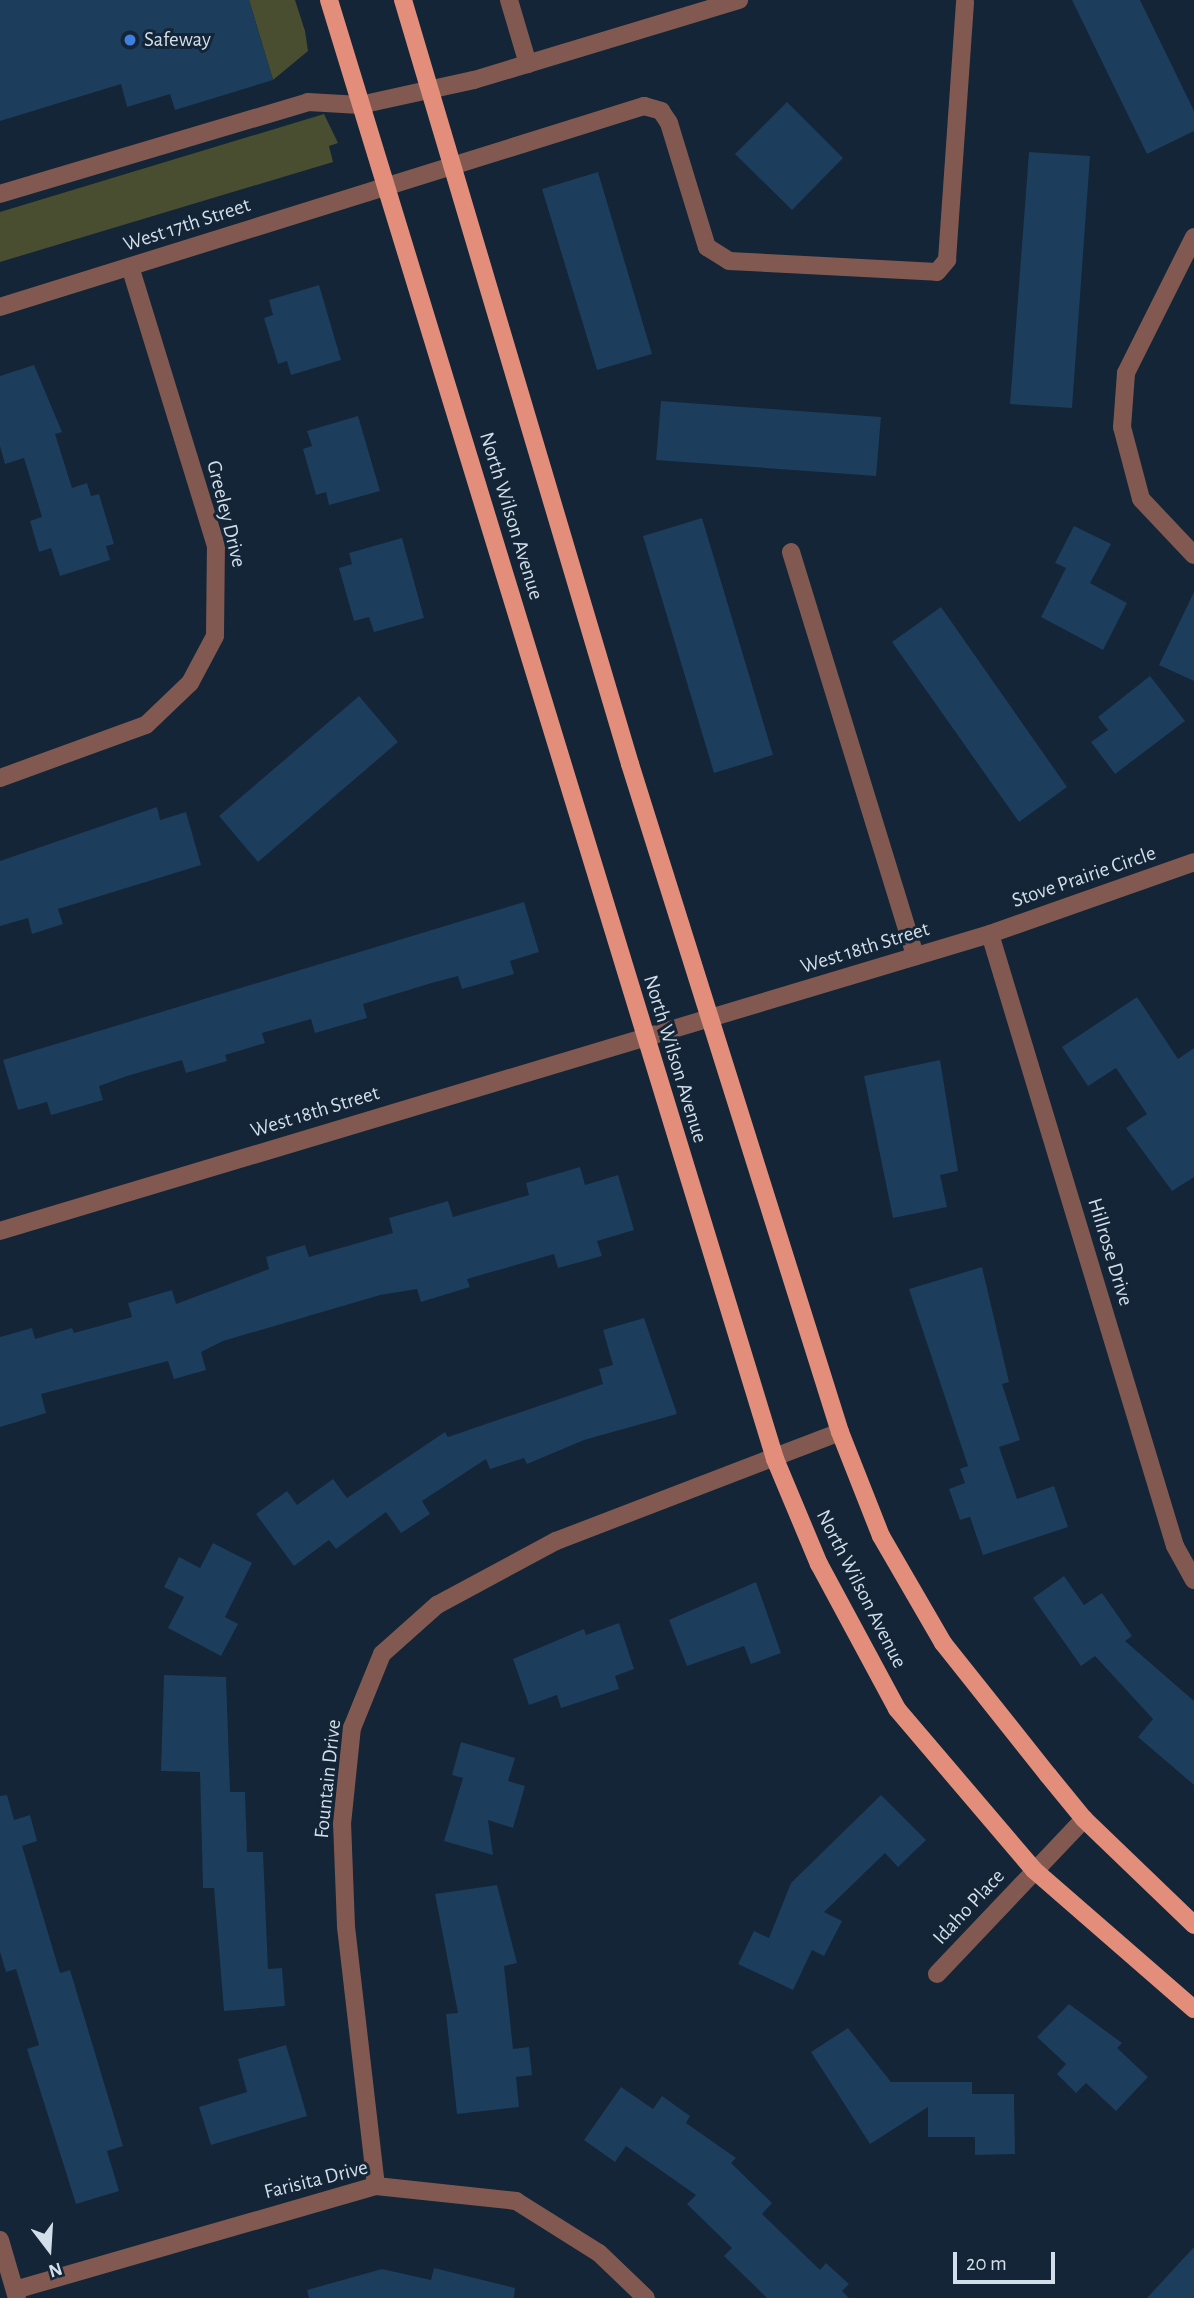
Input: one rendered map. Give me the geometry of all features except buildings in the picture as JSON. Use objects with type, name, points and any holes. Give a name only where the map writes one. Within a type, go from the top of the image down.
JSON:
[{"type":"main road","name":"North Wilson Avenue","points":[[329,0],[775,1460],[819,1564],[897,1709],[1034,1870],[1194,2009]]},
{"type":"main road","name":"North Wilson Avenue","points":[[403,0],[630,764],[713,1017],[840,1433],[881,1536],[943,1643],[1084,1819],[1194,1924]]},
{"type":"street","points":[[509,0],[528,64]]},
{"type":"street","points":[[0,194],[308,103],[360,105],[528,64],[739,0]]},
{"type":"street","name":"West 17th Street","points":[[0,307],[451,164],[644,106],[661,110],[669,123],[707,247],[729,261],[937,272],[947,260],[965,3]]},
{"type":"street","points":[[1194,237],[1130,363],[1122,427],[1141,499],[1194,555]]},
{"type":"street","name":"Greeley Drive","points":[[0,778],[146,725],[190,683],[215,636],[216,546],[130,267]]},
{"type":"street","points":[[792,552],[915,956]]},
{"type":"street","name":"Stove Prairie Circle","points":[[990,934],[1194,862]]},
{"type":"street","name":"West 18th Street","points":[[0,1231],[990,934]]},
{"type":"street","name":"Hillrose Drive","points":[[990,934],[1175,1546],[1194,1580]]},
{"type":"street","name":"Fountain Drive","points":[[376,2186],[346,1926],[342,1824],[352,1728],[382,1654],[436,1605],[556,1541],[775,1460],[840,1433]]},
{"type":"street","name":"Idaho Place","points":[[937,1974],[1084,1819]]},
{"type":"street","name":"Farisita Drive","points":[[16,2294],[376,2186],[516,2201],[600,2253],[646,2298]]},
{"type":"street","points":[[0,2240],[16,2294]]},
{"type":"green space","points":[[249,0],[295,0],[305,31],[308,51],[273,80]]},
{"type":"green space","points":[[324,114],[338,143],[329,146],[333,162],[0,262],[0,212]]},
{"type":"place","name":"Safeway","points":[[130,40]]}]
